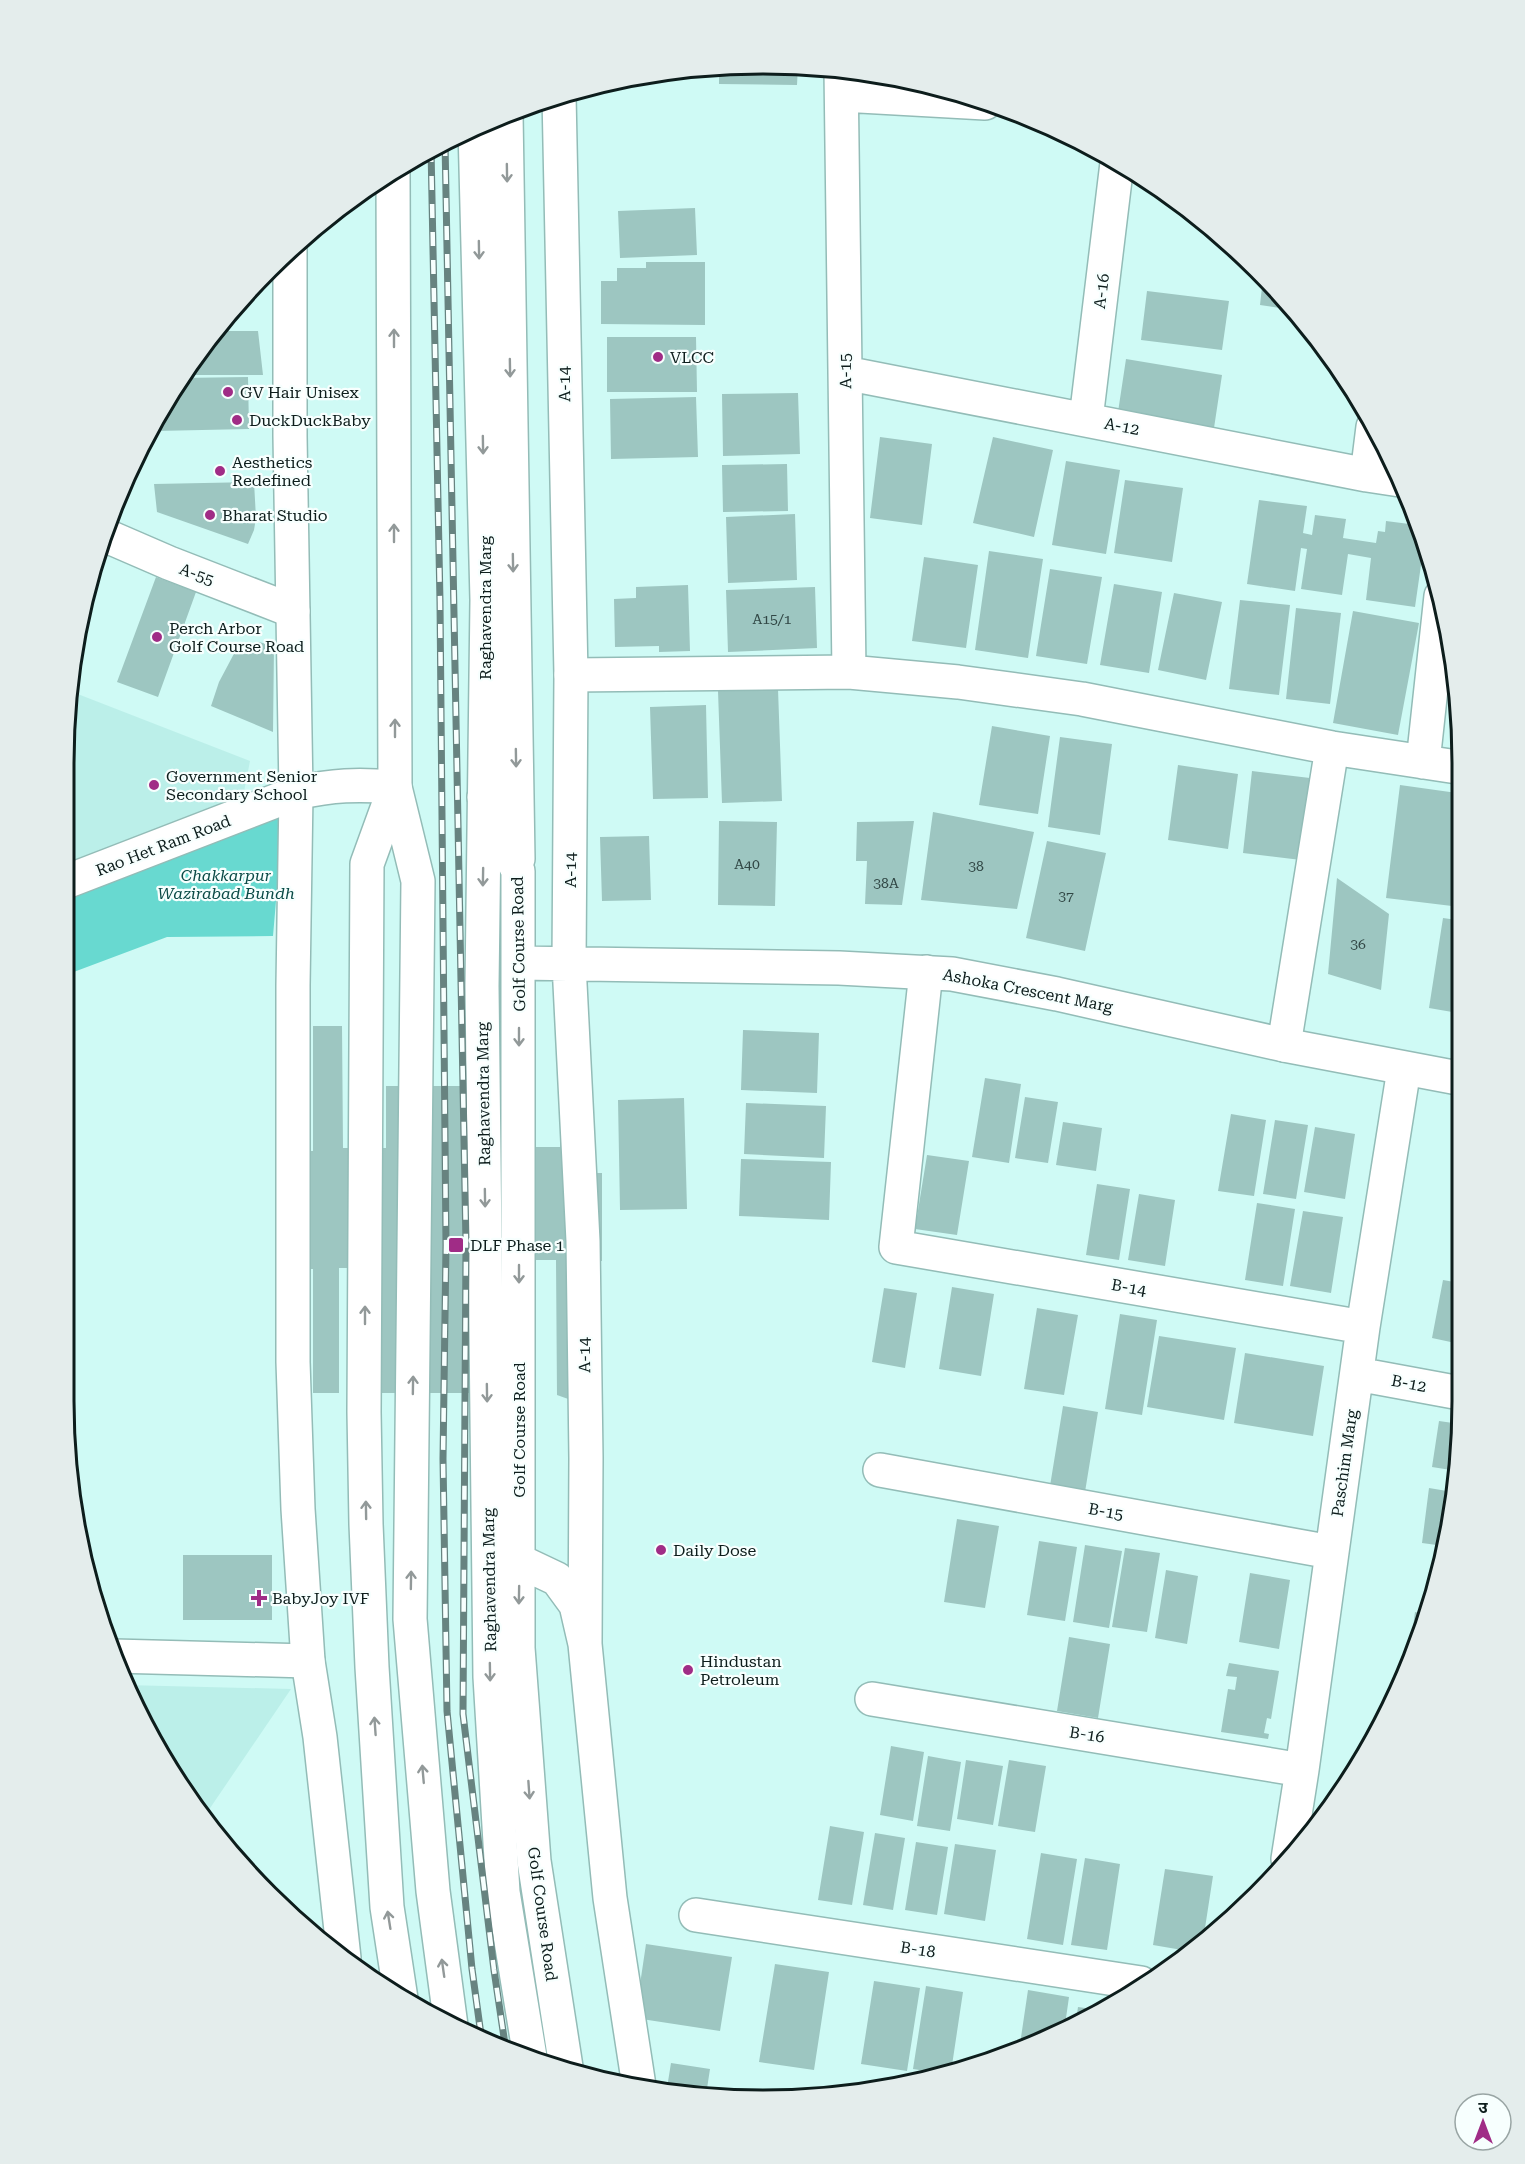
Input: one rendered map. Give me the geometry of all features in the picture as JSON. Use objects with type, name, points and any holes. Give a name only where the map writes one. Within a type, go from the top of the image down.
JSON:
[{"type":"street","points":[[841,82],[928,94]]},
{"type":"street","name":"A-15","points":[[841,82],[849,672]]},
{"type":"street","name":"A-14","points":[[559,104],[572,675],[569,964],[583,1241],[586,1458],[585,1644]]},
{"type":"street","points":[[506,123],[518,871]]},
{"type":"street","points":[[477,181],[491,130]]},
{"type":"street","name":"Raghavendra Marg","points":[[475,137],[487,600],[482,986],[490,1677],[503,1892],[529,2049]]},
{"type":"street","name":"A-16","points":[[1086,419],[1116,172]]},
{"type":"street","points":[[393,182],[395,787],[418,881],[410,1619],[433,1891],[449,2015]]},
{"type":"street","points":[[290,261],[290,436],[296,794],[293,985],[293,1362],[298,1509],[308,1661],[320,1737],[343,1948]]},
{"type":"street","name":"A-12","points":[[845,373],[1389,478]]},
{"type":"street","points":[[1367,475],[1371,440]]},
{"type":"street","name":"A-55","points":[[111,538],[293,611]]},
{"type":"street","points":[[1424,762],[1438,627]]},
{"type":"street","points":[[572,675],[849,672],[958,682],[1082,699],[1332,748],[1452,766]]},
{"type":"street","points":[[1284,1045],[1332,748]]},
{"type":"street","name":"Rao Het Ram Road","points":[[74,880],[296,794],[327,786],[351,784],[395,787]]},
{"type":"street","points":[[395,787],[367,864],[364,1412],[373,1690],[387,1907],[399,1986]]},
{"type":"street","name":"Golf Course Road","points":[[484,797],[518,871],[518,1648],[534,1861],[566,2062]]},
{"type":"street","name":"Ashoka Crescent Marg","points":[[519,963],[839,968],[952,974],[1057,994],[1284,1045],[1452,1077]]},
{"type":"street","name":"B-14","points":[[926,972],[896,1246],[1363,1327]]},
{"type":"street","name":"Paschim Marg","points":[[1291,1843],[1363,1327],[1404,1069]]},
{"type":"street","name":"B-12","points":[[1357,1374],[1452,1392]]},
{"type":"street","name":"B-15","points":[[880,1470],[1331,1552]]},
{"type":"street","points":[[519,1561],[557,1579],[576,1605],[585,1644],[610,1898],[638,2079]]},
{"type":"street","points":[[123,1656],[308,1661]]},
{"type":"street","name":"B-16","points":[[872,1699],[1302,1770]]},
{"type":"street","name":"B-18","points":[[696,1915],[1133,1982]]},
{"type":"shaded area","name":"Government Senior Secondary School","points":[[77,694],[250,761],[241,807],[74,871],[74,762]]},
{"type":"shaded area","points":[[135,1685],[291,1689],[209,1810],[166,1746]]},
{"type":"green space","name":"Chakkarpur Wazirabad Bundh","points":[[284,807],[273,936],[167,937],[74,972],[74,888]]},
{"type":"building","points":[[719,75],[798,75],[797,85],[719,84]]},
{"type":"building","points":[[695,208],[697,255],[620,258],[618,211]]},
{"type":"building","points":[[646,262],[705,262],[705,325],[601,324],[601,281],[617,281],[617,268],[646,268]]},
{"type":"building","points":[[1262,288],[1281,308],[1260,305]]},
{"type":"building","points":[[1147,291],[1229,301],[1222,350],[1141,340]]},
{"type":"building","points":[[226,331],[258,331],[263,375],[194,375]]},
{"type":"building","points":[[607,337],[696,337],[697,392],[607,392]]},
{"type":"building","points":[[1126,359],[1222,375],[1214,428],[1118,412]]},
{"type":"building","points":[[248,377],[249,429],[159,431],[192,378]]},
{"type":"building","points":[[798,393],[800,454],[723,456],[722,394]]},
{"type":"building","points":[[696,397],[698,457],[611,459],[610,399]]},
{"type":"building","points":[[880,437],[932,444],[922,525],[870,518]]},
{"type":"building","points":[[993,437],[1053,450],[1034,537],[973,523]]},
{"type":"building","points":[[1066,461],[1120,470],[1106,554],[1052,545]]},
{"type":"building","points":[[787,464],[788,511],[723,512],[722,465]]},
{"type":"building","points":[[1125,480],[1183,488],[1172,562],[1114,553]]},
{"type":"building","name":"Bharat Studio","points":[[254,482],[256,518],[248,544],[157,512],[154,484]]},
{"type":"building","points":[[1259,500],[1307,506],[1303,533],[1312,535],[1315,515],[1346,519],[1343,538],[1376,543],[1378,531],[1385,532],[1386,521],[1408,524],[1421,562],[1415,607],[1366,600],[1371,558],[1348,554],[1342,595],[1301,589],[1307,549],[1301,548],[1295,591],[1247,584]]},
{"type":"building","points":[[795,514],[797,580],[728,583],[726,517]]},
{"type":"building","points":[[989,551],[1043,559],[1028,658],[975,650]]},
{"type":"building","points":[[924,557],[978,565],[966,648],[912,641]]},
{"type":"building","points":[[1050,569],[1102,577],[1087,664],[1036,656]]},
{"type":"building","name":"Perch Arbor Golf Course Road","points":[[156,577],[196,592],[158,697],[117,682]]},
{"type":"building","points":[[1114,584],[1162,592],[1149,673],[1100,665]]},
{"type":"building","points":[[688,585],[690,651],[659,652],[659,646],[615,647],[614,599],[636,598],[636,587]]},
{"type":"building","points":[[815,587],[817,648],[728,652],[726,590]]},
{"type":"building","points":[[1174,593],[1222,602],[1206,680],[1158,670]]},
{"type":"building","points":[[1240,600],[1290,605],[1279,695],[1229,689]]},
{"type":"building","points":[[1296,608],[1341,613],[1330,704],[1286,699]]},
{"type":"building","points":[[1353,611],[1419,623],[1398,735],[1333,723]]},
{"type":"building","points":[[259,642],[274,646],[273,732],[211,706],[219,682],[237,648],[244,651],[248,645]]},
{"type":"building","points":[[778,689],[782,801],[722,803],[718,691]]},
{"type":"building","points":[[706,705],[708,798],[653,799],[650,707]]},
{"type":"building","points":[[992,726],[1050,736],[1038,814],[979,805]]},
{"type":"building","points":[[1060,737],[1112,744],[1100,835],[1048,827]]},
{"type":"building","points":[[1178,765],[1238,774],[1228,849],[1168,840]]},
{"type":"building","points":[[1252,771],[1310,778],[1301,860],[1243,853]]},
{"type":"building","points":[[1400,785],[1452,792],[1452,906],[1386,898]]},
{"type":"building","points":[[933,812],[1034,832],[1017,909],[921,900]]},
{"type":"building","points":[[719,821],[777,822],[775,906],[718,905]]},
{"type":"building","points":[[914,821],[902,905],[865,904],[867,861],[856,861],[857,822]]},
{"type":"building","points":[[649,836],[651,900],[602,901],[600,837]]},
{"type":"building","points":[[1047,841],[1106,853],[1085,951],[1026,938]]},
{"type":"building","points":[[1337,878],[1389,914],[1381,990],[1328,974]]},
{"type":"building","points":[[1443,918],[1452,919],[1452,1012],[1429,1008]]},
{"type":"building","points":[[313,1026],[342,1026],[343,1148],[386,1148],[386,1086],[517,1086],[517,1147],[560,1147],[560,1033],[583,1173],[602,1173],[602,1261],[580,1261],[571,1400],[557,1395],[556,1260],[529,1260],[528,1393],[378,1393],[378,1268],[339,1268],[339,1393],[313,1393],[313,1269],[300,1269],[300,1151],[313,1151]]},
{"type":"building","points":[[743,1030],[819,1033],[817,1093],[741,1090]]},
{"type":"building","points":[[985,1078],[1021,1084],[1009,1163],[972,1157]]},
{"type":"building","points":[[1025,1097],[1058,1102],[1048,1163],[1015,1158]]},
{"type":"building","points":[[684,1098],[687,1209],[620,1210],[618,1100]]},
{"type":"building","points":[[746,1103],[826,1106],[824,1158],[744,1154]]},
{"type":"building","points":[[1231,1114],[1266,1120],[1254,1196],[1218,1191]]},
{"type":"building","points":[[1275,1120],[1308,1125],[1296,1199],[1263,1194]]},
{"type":"building","points":[[1063,1122],[1102,1128],[1096,1171],[1056,1165]]},
{"type":"building","points":[[1315,1127],[1355,1134],[1345,1199],[1304,1192]]},
{"type":"building","points":[[927,1155],[969,1161],[957,1235],[915,1229]]},
{"type":"building","points":[[741,1159],[831,1162],[829,1220],[739,1216]]},
{"type":"building","points":[[1097,1184],[1130,1189],[1119,1260],[1086,1255]]},
{"type":"building","points":[[1139,1194],[1175,1200],[1165,1266],[1128,1260]]},
{"type":"building","points":[[1257,1203],[1295,1209],[1283,1286],[1245,1280]]},
{"type":"building","points":[[1303,1211],[1343,1217],[1331,1293],[1290,1286]]},
{"type":"building","points":[[1443,1280],[1452,1282],[1452,1342],[1432,1338]]},
{"type":"building","points":[[952,1287],[994,1294],[981,1376],[939,1369]]},
{"type":"building","points":[[884,1288],[917,1293],[905,1368],[872,1362]]},
{"type":"building","points":[[1037,1308],[1078,1315],[1064,1395],[1024,1389]]},
{"type":"building","points":[[1120,1314],[1157,1320],[1142,1415],[1105,1409]]},
{"type":"building","points":[[1159,1336],[1236,1348],[1224,1420],[1147,1407]]},
{"type":"building","points":[[1245,1353],[1324,1366],[1313,1436],[1234,1423]]},
{"type":"building","points":[[1063,1406],[1098,1412],[1085,1492],[1050,1486]]},
{"type":"building","points":[[1439,1421],[1451,1423],[1448,1470],[1432,1467]]},
{"type":"building","points":[[1429,1488],[1446,1491],[1436,1545],[1422,1543]]},
{"type":"building","points":[[957,1519],[999,1526],[985,1608],[944,1602]]},
{"type":"building","points":[[1039,1541],[1077,1547],[1065,1621],[1027,1615]]},
{"type":"building","points":[[1085,1545],[1122,1551],[1109,1628],[1073,1622]]},
{"type":"building","points":[[1125,1548],[1160,1553],[1147,1632],[1112,1627]]},
{"type":"building","points":[[183,1555],[272,1555],[272,1620],[183,1620]]},
{"type":"building","points":[[1166,1570],[1198,1576],[1187,1644],[1155,1638]]},
{"type":"building","points":[[1250,1573],[1290,1580],[1279,1649],[1239,1642]]},
{"type":"building","points":[[1415,1612],[1418,1613],[1415,1623],[1413,1629]]},
{"type":"building","points":[[1069,1637],[1110,1644],[1098,1718],[1057,1711]]},
{"type":"building","points":[[1229,1663],[1279,1671],[1271,1719],[1267,1718],[1264,1733],[1269,1734],[1268,1739],[1221,1732],[1228,1689],[1235,1690],[1237,1677],[1226,1676]]},
{"type":"building","points":[[891,1746],[924,1752],[913,1821],[880,1815]]},
{"type":"building","points":[[928,1756],[961,1762],[950,1831],[917,1826]]},
{"type":"building","points":[[966,1760],[1003,1766],[993,1825],[957,1819]]},
{"type":"building","points":[[1009,1760],[1046,1766],[1035,1832],[998,1826]]},
{"type":"building","points":[[830,1826],[864,1832],[852,1905],[818,1900]]},
{"type":"building","points":[[875,1833],[905,1838],[893,1910],[863,1905]]},
{"type":"building","points":[[916,1842],[948,1847],[937,1915],[905,1910]]},
{"type":"building","points":[[955,1844],[996,1850],[985,1921],[944,1914]]},
{"type":"building","points":[[1041,1853],[1077,1859],[1063,1945],[1027,1939]]},
{"type":"building","points":[[1085,1858],[1120,1864],[1107,1950],[1071,1945]]},
{"type":"building","points":[[1165,1869],[1213,1876],[1205,1930],[1180,1950],[1153,1945]]},
{"type":"building","points":[[646,1944],[732,1957],[720,2031],[635,2018]]},
{"type":"building","points":[[775,1964],[829,1972],[814,2070],[759,2062]]},
{"type":"building","points":[[874,1981],[920,1988],[907,2071],[861,2064]]},
{"type":"building","points":[[926,1986],[963,1992],[952,2064],[924,2071],[913,2069]]},
{"type":"building","points":[[1028,1990],[1069,1997],[1066,2020],[1021,2040]]},
{"type":"building","points":[[1078,2007],[1087,2008],[1077,2014]]},
{"type":"building","points":[[671,2063],[710,2069],[707,2088],[668,2084]]},
{"type":"railway","points":[[445,152],[466,1244],[463,1714],[504,2040]]},
{"type":"railway","points":[[431,159],[440,602],[446,1245],[443,1459],[447,1711],[472,1969],[480,2029]]},
{"type":"place","name":"VLCC","points":[[658,357]]},
{"type":"place","name":"GV Hair Unisex","points":[[228,392]]},
{"type":"place","name":"DuckDuckBaby","points":[[237,420]]},
{"type":"place","name":"Aesthetics Redefined","points":[[220,471]]},
{"type":"place","name":"Bharat Studio","points":[[210,515]]},
{"type":"place","name":"Perch Arbor Golf Course Road","points":[[157,637]]},
{"type":"place","name":"Government Senior Secondary School","points":[[154,785]]},
{"type":"place","name":"DLF Phase 1","points":[[456,1245]]},
{"type":"place","name":"Daily Dose","points":[[661,1550]]},
{"type":"place","name":"BabyJoy IVF","points":[[259,1598]]},
{"type":"place","name":"Hindustan Petroleum","points":[[688,1670]]}]
